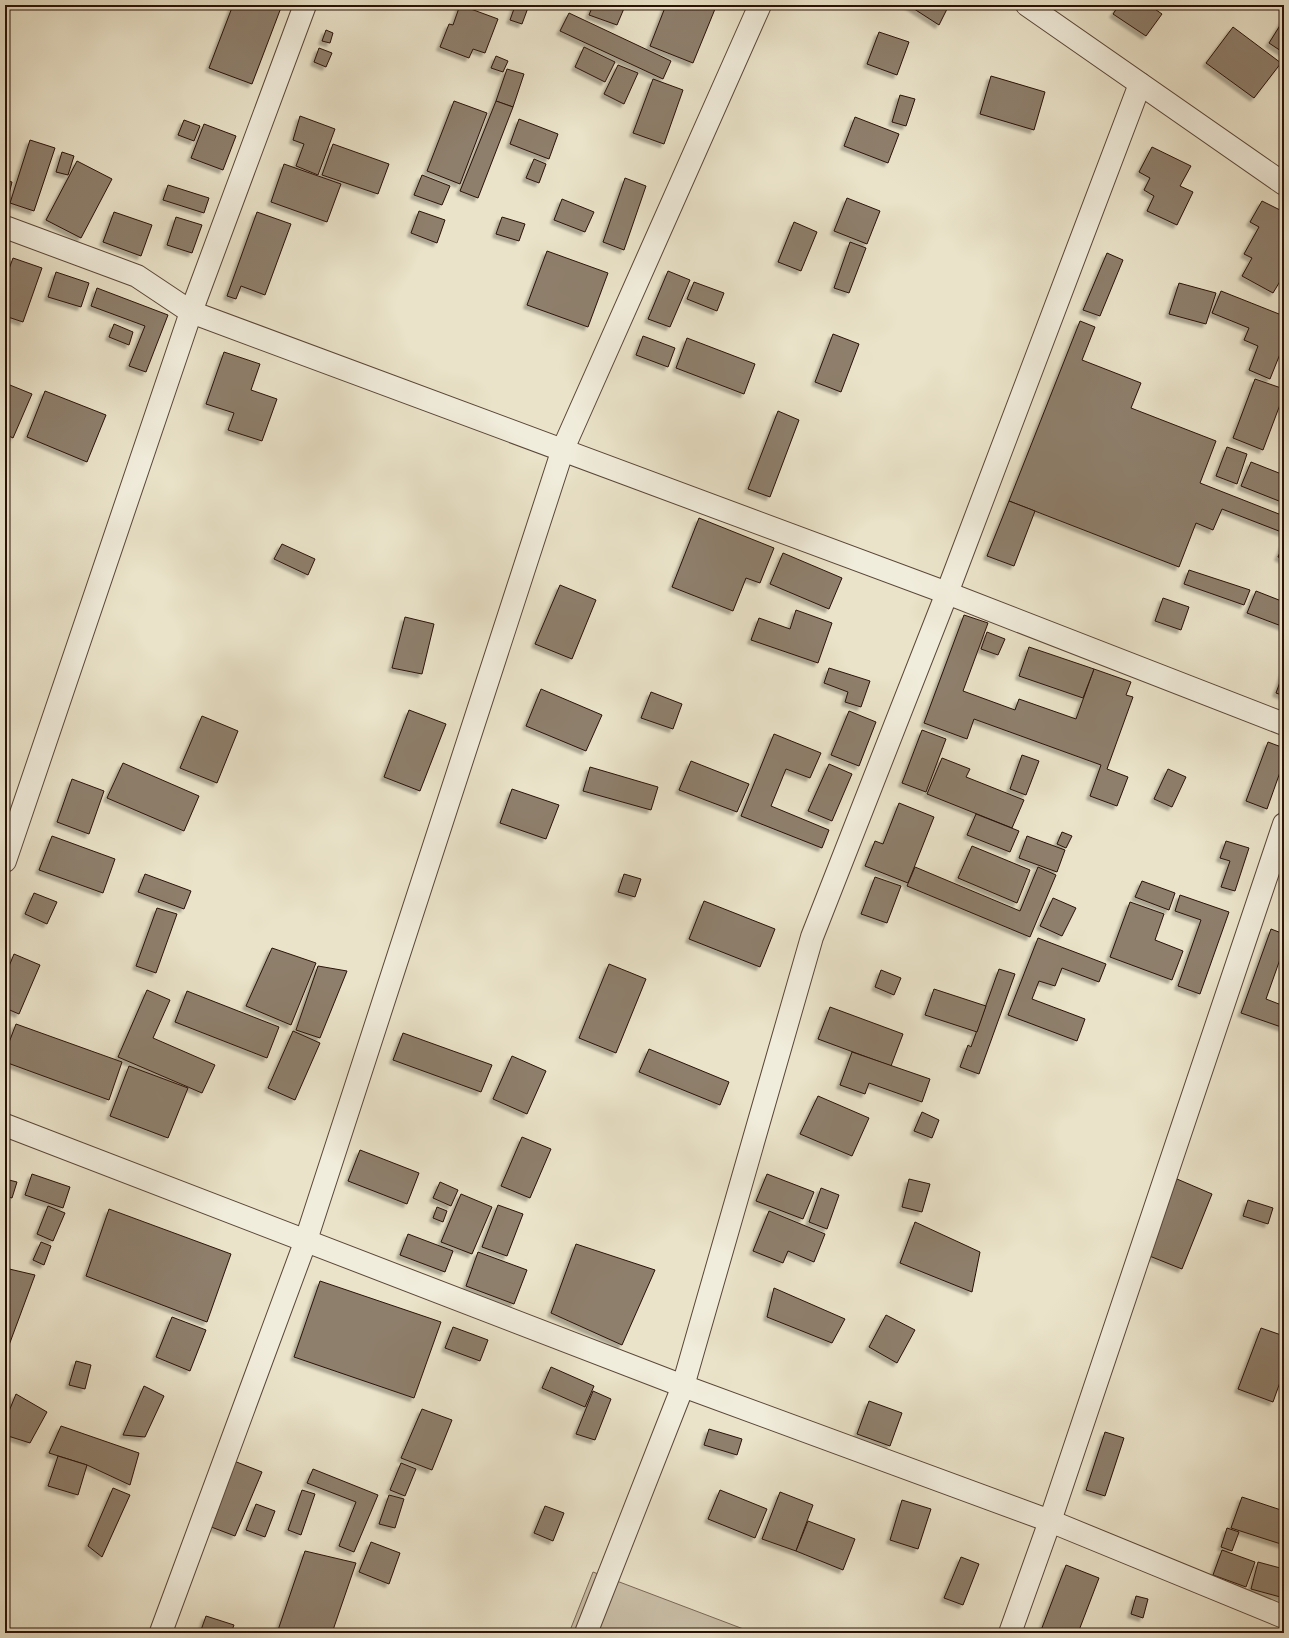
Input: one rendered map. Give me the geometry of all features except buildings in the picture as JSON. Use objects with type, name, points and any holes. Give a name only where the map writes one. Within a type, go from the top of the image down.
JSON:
[{"type":"street","points":[[5,860],[191,312],[305,5]]},
{"type":"street","points":[[161,1632],[306,1240],[563,449],[760,5]]},
{"type":"street","points":[[1027,5],[1284,184]]},
{"type":"street","points":[[586,1633],[683,1386],[812,937],[947,593],[1140,84]]},
{"type":"street","points":[[5,227],[137,276],[191,312],[947,593],[1284,724]]},
{"type":"street","points":[[1010,1633],[1050,1521],[1284,824]]},
{"type":"street","points":[[5,1125],[683,1386],[1050,1521],[1284,1617]]},
{"type":"shaded area","points":[[593,1572],[754,1633],[569,1633]]}]
